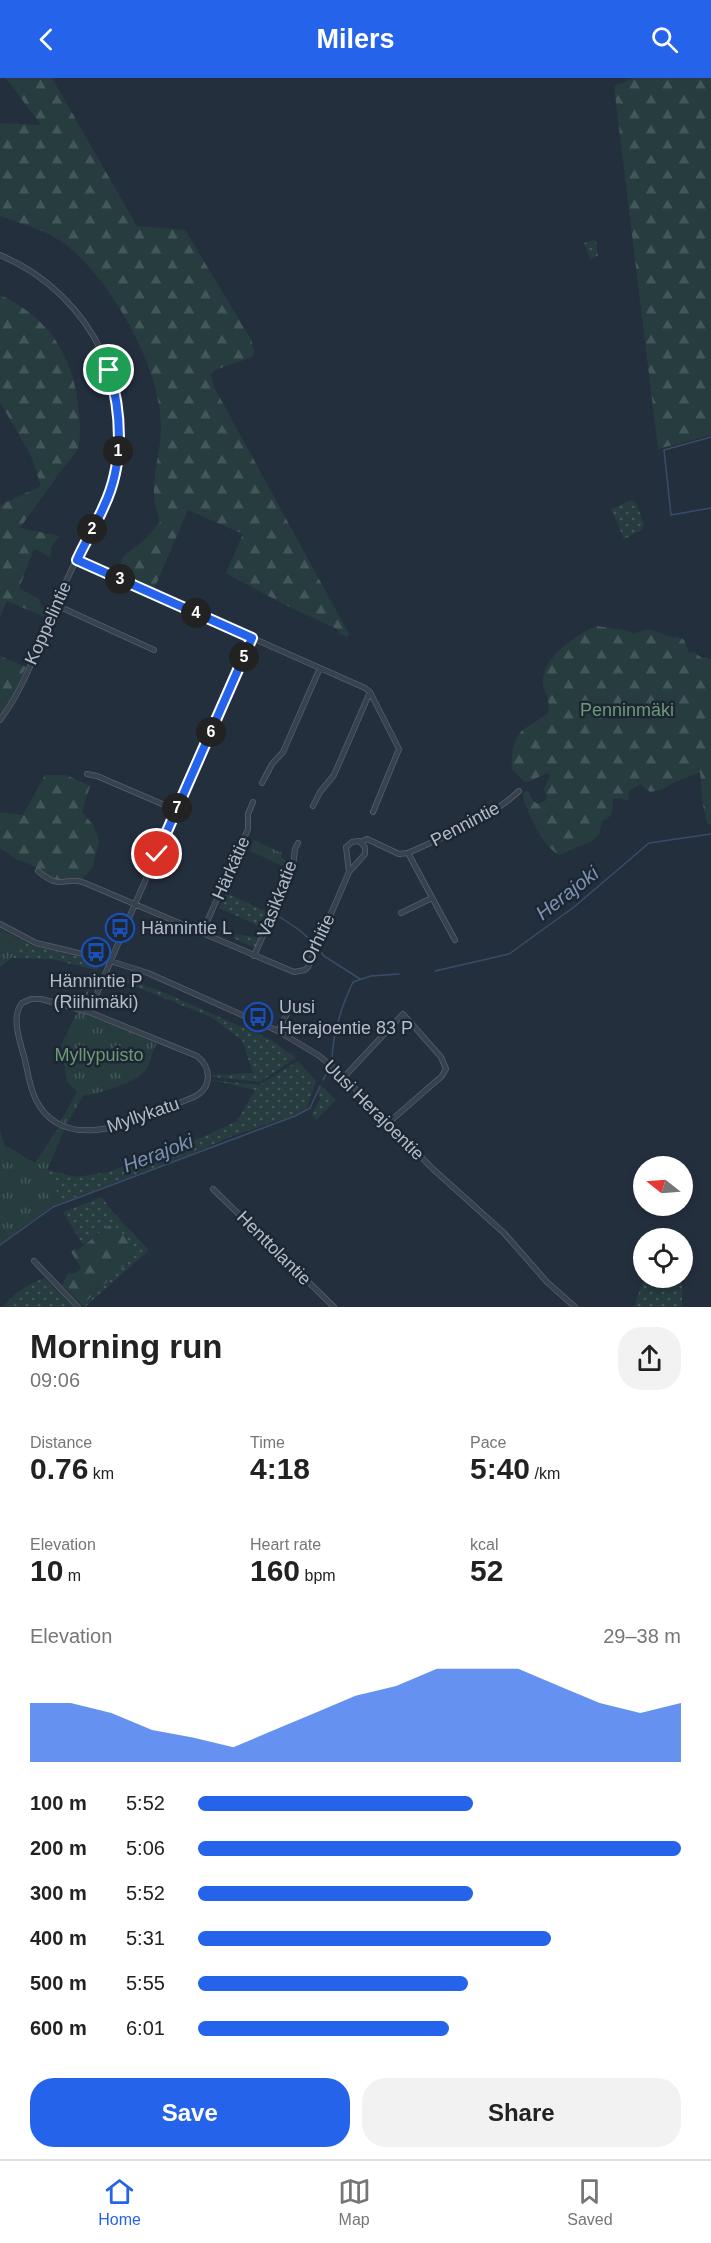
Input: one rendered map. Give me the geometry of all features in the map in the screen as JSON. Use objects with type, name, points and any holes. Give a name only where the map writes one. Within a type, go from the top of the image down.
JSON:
[{"type":"street","name":"Koppelintie","points":[[0,255],[39,275],[62,294],[76,309],[97,341],[114,387],[120,439],[113,480],[104,507],[77,560],[21,684],[0,720]]},
{"type":"street","points":[[77,560],[370,692],[399,749],[373,812]]},
{"type":"street","points":[[56,605],[154,650]]},
{"type":"street","points":[[89,1012],[252,638]]},
{"type":"street","points":[[262,783],[272,764],[283,752],[320,668]]},
{"type":"street","points":[[314,806],[320,792],[334,775],[370,692]]},
{"type":"street","points":[[87,774],[97,776],[176,810]]},
{"type":"street","name":"Pennintie","points":[[408,853],[466,825],[519,791]]},
{"type":"street","name":"Härkätie","points":[[202,933],[248,829],[248,814],[253,802]]},
{"type":"street","points":[[361,842],[367,839],[399,854],[408,853],[455,940]]},
{"type":"street","name":"Orhitie","points":[[38,872],[54,882],[80,881],[291,972],[305,970],[310,962],[348,872],[365,854],[366,849],[361,842],[352,842],[346,847],[348,872]]},
{"type":"street","name":"Vasikkatie","points":[[254,956],[293,867],[298,843]]},
{"type":"street","points":[[401,913],[432,898]]},
{"type":"street","name":"Uusi Herajoentie","points":[[0,924],[36,943],[111,961],[148,973],[278,1031],[318,1055],[344,1077],[387,1124],[434,1169],[504,1233],[575,1307]]},
{"type":"street","name":"Myllykatu","points":[[35,998],[89,1012],[197,1056],[205,1064],[208,1074],[208,1081],[204,1089],[194,1097],[103,1130],[79,1131],[58,1124],[41,1108],[34,1094],[19,1035],[17,1011],[24,1001],[35,998]]},
{"type":"street","points":[[278,1031],[289,1010]]},
{"type":"street","points":[[344,1077],[403,1014],[441,1057],[446,1069],[442,1076],[387,1124]]},
{"type":"street","name":"Henttolantie","points":[[213,1189],[334,1307]]},
{"type":"street","points":[[34,1261],[78,1307]]},
{"type":"green space","points":[[6,78],[52,78],[137,226],[185,230],[251,339],[254,351],[252,357],[215,370],[211,375],[214,387],[349,634],[347,637],[340,634],[337,629],[285,605],[226,573],[243,534],[188,510],[154,589],[117,573],[123,557],[144,540],[160,522],[154,495],[161,436],[159,403],[142,351],[129,324],[96,275],[59,240],[38,229],[0,216],[0,123],[41,125]]},
{"type":"green space","points":[[634,78],[711,78],[711,435],[658,449],[614,86]]},
{"type":"green space","points":[[596,241],[598,256],[590,260],[584,243]]},
{"type":"green space","points":[[0,295],[33,315],[57,342],[72,375],[77,394],[80,427],[77,450],[20,528],[60,536],[51,547],[51,557],[34,549],[19,588],[40,600],[41,606],[49,614],[47,618],[7,601],[0,617],[0,505],[41,486],[31,456],[0,402]]},
{"type":"green space","points":[[632,500],[636,503],[644,524],[642,530],[624,539],[611,509]]},
{"type":"green space","name":"Penninmäki","points":[[597,626],[629,631],[633,634],[652,630],[674,638],[677,636],[684,640],[689,653],[694,652],[702,658],[711,659],[711,825],[707,823],[703,805],[700,772],[661,790],[650,792],[640,784],[629,791],[628,801],[621,798],[613,799],[612,813],[602,821],[599,834],[592,841],[559,855],[541,837],[523,798],[524,792],[528,791],[533,801],[538,804],[545,801],[547,797],[544,789],[550,776],[547,773],[526,783],[512,770],[513,748],[520,733],[548,713],[543,681],[548,664],[571,640]]},
{"type":"green space","points":[[0,656],[26,667],[0,715]]},
{"type":"green space","points":[[45,775],[66,775],[90,786],[82,812],[94,826],[99,841],[93,867],[80,881],[66,883],[46,878],[34,866],[16,859],[0,848],[0,812],[23,815]]},
{"type":"green space","points":[[254,840],[282,853],[281,857],[286,861],[283,866],[250,851]]},
{"type":"green space","points":[[226,893],[271,914],[264,928],[219,908]]},
{"type":"green space","points":[[0,929],[31,945],[100,962],[83,1006],[72,1002],[81,1004],[96,970],[51,959],[11,958],[0,967]]},
{"type":"green space","points":[[0,929],[20,940],[11,958],[0,967]]},
{"type":"green space","points":[[236,934],[260,938],[255,948],[233,938]]},
{"type":"green space","points":[[109,972],[165,993],[273,1041],[296,1058],[260,1082],[213,1077],[211,1075],[253,1073],[242,1040],[211,1017],[107,975]]},
{"type":"green space","name":"Myllypuisto","points":[[78,1010],[157,1042],[147,1068],[142,1073],[118,1086],[83,1096],[67,1124],[61,1121],[77,1092],[67,1081],[61,1045]]},
{"type":"green space","points":[[298,1061],[316,1081],[307,1108],[295,1115],[232,1136],[52,1206],[8,1230],[9,1237],[0,1244],[0,1130],[4,1145],[35,1163],[59,1127],[64,1130],[47,1170],[77,1177],[108,1172],[205,1136],[237,1121],[255,1090],[212,1080],[259,1085]]},
{"type":"green space","points":[[321,1085],[336,1100],[316,1120],[311,1115],[320,1099],[318,1093]]},
{"type":"green space","points":[[59,1127],[64,1130],[47,1170],[62,1202],[52,1206],[0,1244],[0,1130],[4,1145],[35,1163]]},
{"type":"green space","points":[[102,1197],[110,1209],[149,1250],[85,1307],[82,1305],[139,1252],[112,1223],[83,1245],[63,1212]]},
{"type":"green space","points":[[112,1223],[139,1252],[82,1305],[62,1285],[68,1273],[75,1273],[81,1268],[71,1252],[75,1248],[78,1250]]},
{"type":"green space","points":[[45,1278],[73,1307],[3,1307],[22,1290]]},
{"type":"green space","points":[[641,1288],[682,1288],[682,1307],[634,1307]]},
{"type":"waterway","points":[[711,437],[664,450],[671,515],[711,508]]},
{"type":"waterway","name":"Herajoki","points":[[435,971],[509,954],[574,907],[649,843],[711,834]]},
{"type":"waterway","points":[[277,915],[314,943]]},
{"type":"waterway","points":[[320,951],[324,956],[360,979]]},
{"type":"waterway","name":"Herajoki","points":[[332,1059],[339,1019],[353,982],[371,976],[399,974]]},
{"type":"waterway","name":"Herajoki","points":[[323,1080],[328,1070]]},
{"type":"waterway","name":"Herajoki","points":[[0,1245],[53,1207],[295,1116],[310,1108],[320,1086]]},
{"type":"place","name":"Hännintie L","points":[[120,928]]},
{"type":"place","name":"Hännintie P (Riihimäki)","points":[[96,952]]},
{"type":"place","name":"Uusi Herajoentie 83 P","points":[[258,1017]]},
{"type":"route","points":[[109,370],[114,387],[119,424],[118,455],[110,493],[77,560],[252,638],[157,854]]}]
